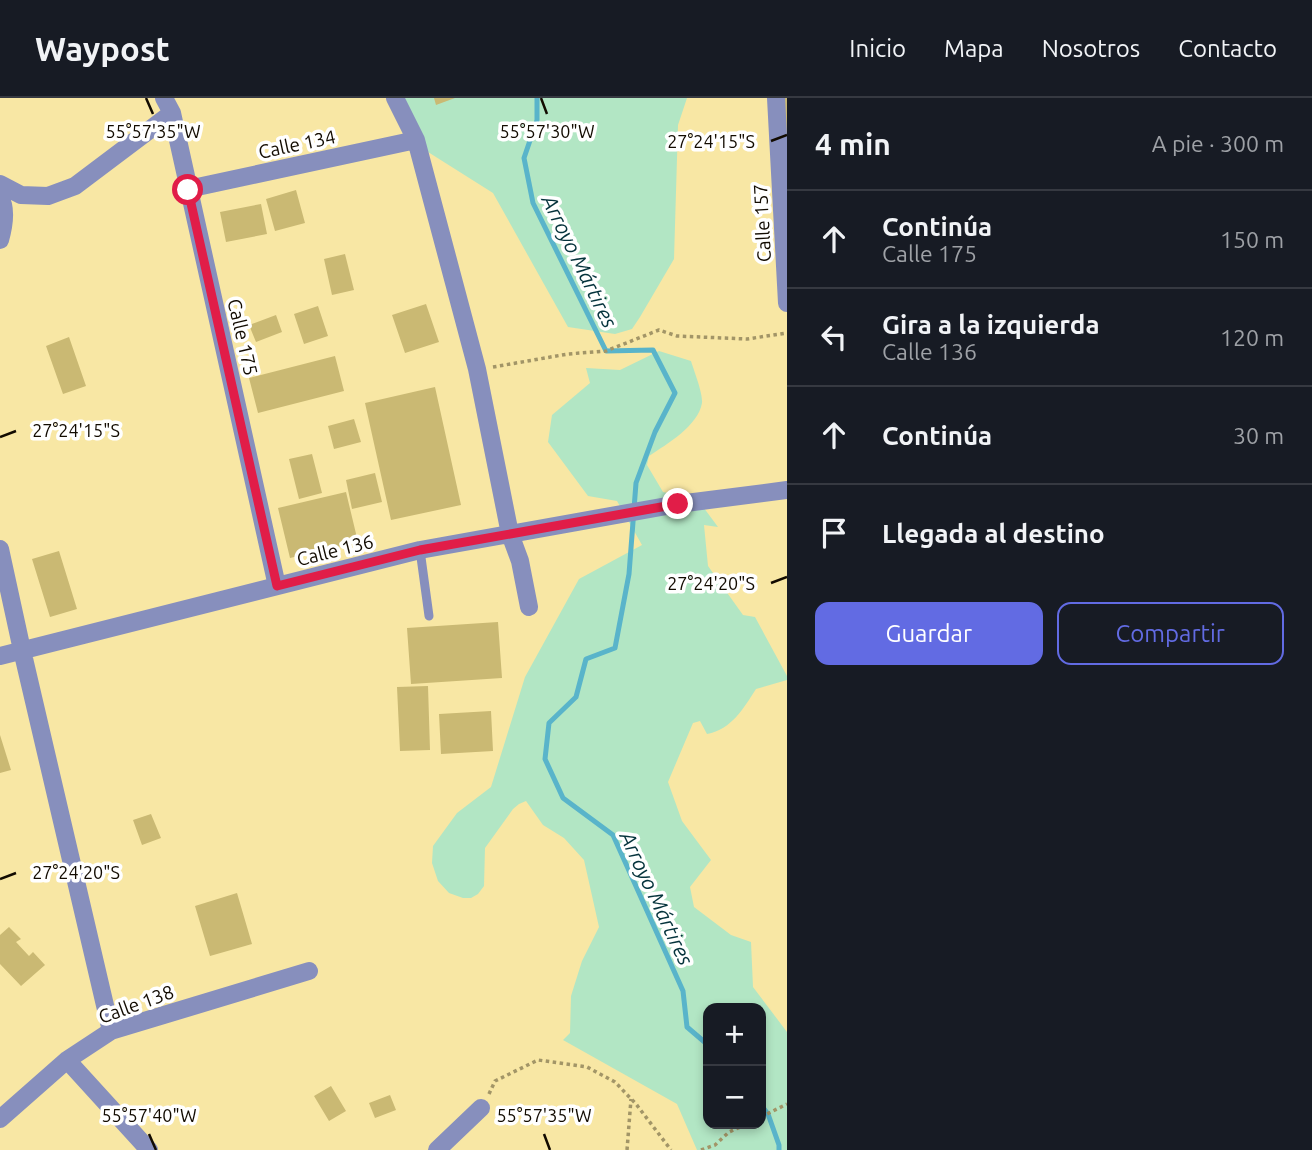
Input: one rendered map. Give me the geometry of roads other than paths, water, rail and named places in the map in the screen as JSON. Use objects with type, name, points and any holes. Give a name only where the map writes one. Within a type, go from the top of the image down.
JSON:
[{"type":"street","points":[[396,98],[415,140],[477,369],[510,534],[520,561],[529,607]]},
{"type":"street","name":"Calle 157","points":[[776,98],[787,303]]},
{"type":"street","points":[[0,184],[21,195],[48,196],[75,186],[168,106]]},
{"type":"street","name":"Calle 175","points":[[168,106],[277,586]]},
{"type":"street","name":"Calle 134","points":[[188,190],[415,140]]},
{"type":"street","points":[[0,197],[4,205],[0,240]]},
{"type":"street","name":"Calle 136","points":[[0,656],[420,550],[678,504],[787,490]]},
{"type":"street","points":[[0,549],[111,1031]]},
{"type":"street","name":"Calle 138","points":[[0,1119],[67,1060],[111,1031],[309,971]]},
{"type":"street","points":[[67,1060],[149,1150]]},
{"type":"street","points":[[437,1150],[481,1108]]},
{"type":"lane","points":[[420,550],[429,616]]},
{"type":"waterway","name":"Arroyo Mártires","points":[[537,98],[537,120],[524,158],[533,203],[606,351],[653,350],[675,393],[655,432],[636,483],[629,574],[615,648],[586,659],[576,697],[549,723],[545,759],[563,798],[613,835],[683,991],[687,1027],[703,1041]]},
{"type":"waterway","name":"Arroyo Mártires","points":[[766,1111],[779,1150]]}]
